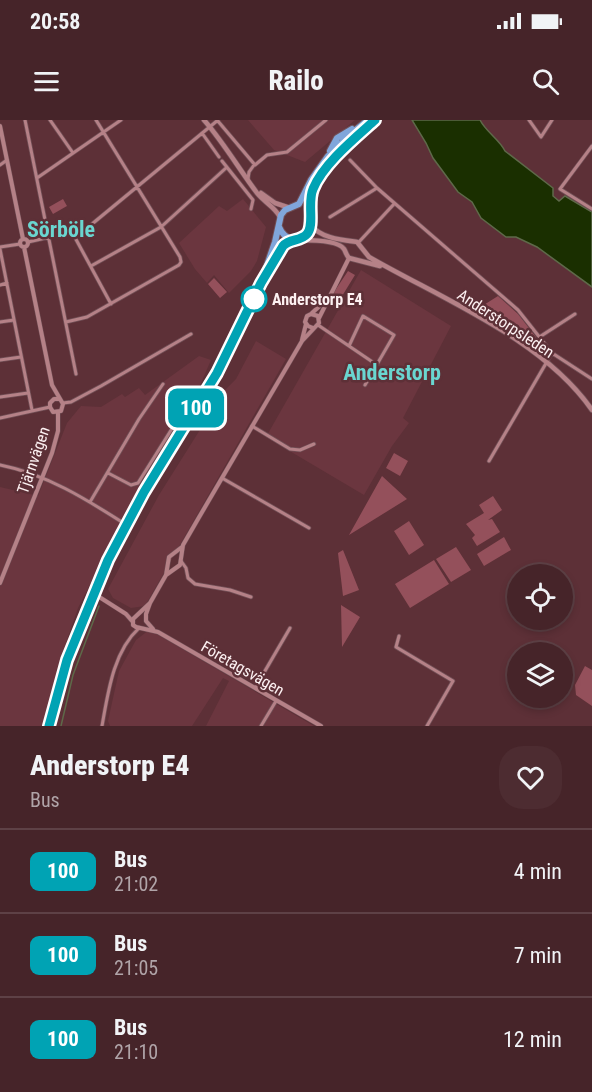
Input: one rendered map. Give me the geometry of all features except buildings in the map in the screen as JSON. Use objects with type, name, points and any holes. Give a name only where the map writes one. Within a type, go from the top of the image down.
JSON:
[{"type":"highway","points":[[261,283],[283,212],[299,204],[310,180],[328,156],[337,138],[368,120]]},
{"type":"highway","points":[[49,726],[67,660],[93,593],[126,524],[229,352],[261,283],[283,246],[307,235],[311,224],[310,201],[318,179],[341,152],[375,120]]},
{"type":"highway","points":[[290,208],[305,211],[311,224]]},
{"type":"highway","points":[[279,227],[283,235],[294,240]]},
{"type":"main road","points":[[204,120],[262,198],[275,209],[280,217]]},
{"type":"main road","points":[[249,181],[265,197],[280,206],[290,208]]},
{"type":"main road","points":[[294,240],[327,242],[339,245],[350,258],[359,256],[359,245],[318,233],[311,224]]},
{"type":"main road","points":[[344,249],[349,242]]},
{"type":"main road","name":"Anderstorpsleden","points":[[359,245],[369,257],[489,322],[546,362],[574,387],[592,410]]},
{"type":"main road","name":"Anderstorpsleden","points":[[350,258],[394,271]]},
{"type":"street","points":[[25,120],[76,374]]},
{"type":"street","points":[[50,120],[73,154]]},
{"type":"street","points":[[66,322],[87,317],[179,266],[181,262],[96,120]]},
{"type":"street","points":[[37,178],[121,120]]},
{"type":"street","points":[[24,247],[28,242],[72,232],[92,224],[218,120],[255,165]]},
{"type":"street","points":[[249,181],[249,172],[267,155],[287,152],[326,120]]},
{"type":"street","points":[[530,120],[541,137],[552,120]]},
{"type":"street","points":[[0,126],[23,239],[20,244],[0,248],[32,410]]},
{"type":"street","points":[[202,133],[226,168],[253,200],[251,209]]},
{"type":"street","points":[[592,146],[560,189],[592,209]]},
{"type":"street","points":[[0,165],[7,160]]},
{"type":"street","points":[[350,160],[394,204],[504,296],[528,320],[552,352],[592,379]]},
{"type":"street","points":[[90,266],[161,227],[226,168]]},
{"type":"street","points":[[330,217],[377,188]]},
{"type":"street","points":[[359,245],[394,204]]},
{"type":"street","points":[[72,232],[111,304]]},
{"type":"street","points":[[23,239],[28,242]]},
{"type":"street","points":[[20,244],[24,247],[52,386],[50,407],[53,412],[58,412],[63,408],[52,386]]},
{"type":"street","points":[[102,726],[114,672],[131,636],[137,616],[150,603],[166,575],[169,557],[183,545],[302,341],[316,326],[327,299],[350,258]]},
{"type":"street","points":[[0,285],[7,283]]},
{"type":"street","points":[[302,341],[307,316],[327,299]]},
{"type":"street","points":[[311,314],[319,318]]},
{"type":"street","points":[[540,336],[575,314]]},
{"type":"street","points":[[349,346],[363,316],[394,335],[365,385]]},
{"type":"street","points":[[0,322],[14,320]]},
{"type":"street","points":[[306,323],[316,326],[377,364]]},
{"type":"street","points":[[52,400],[71,402],[191,334]]},
{"type":"street","points":[[489,461],[552,352]]},
{"type":"street","points":[[0,360],[21,357]]},
{"type":"street","points":[[90,502],[139,419],[164,384]]},
{"type":"street","points":[[0,397],[28,393]]},
{"type":"street","points":[[108,473],[131,485],[138,483],[178,419],[200,402]]},
{"type":"street","points":[[0,418],[50,407]]},
{"type":"street","name":"Tjärnvägen","points":[[0,583],[56,441],[58,412]]},
{"type":"street","points":[[252,426],[290,449],[300,450],[314,444]]},
{"type":"street","points":[[0,465],[42,478],[90,502],[126,524]]},
{"type":"street","points":[[222,478],[309,528]]},
{"type":"street","points":[[166,575],[176,568],[181,560],[183,545]]},
{"type":"street","points":[[173,554],[178,555],[191,582],[251,597]]},
{"type":"street","points":[[168,564],[187,572]]},
{"type":"street","points":[[93,593],[126,614],[142,615],[146,620]]},
{"type":"street","points":[[131,636],[146,620],[150,603]]},
{"type":"street","points":[[126,614],[133,624]]},
{"type":"street","name":"Företagsvägen","points":[[146,620],[154,630],[321,726]]},
{"type":"street","name":"Företagsvägen","points":[[133,624],[140,628],[154,630]]},
{"type":"street","points":[[255,688],[290,628]]},
{"type":"street","points":[[399,636],[396,646],[453,681],[427,726]]},
{"type":"street","points":[[261,726],[276,701]]},
{"type":"shaded area","points":[[248,120],[355,120],[305,162],[274,150]]},
{"type":"shaded area","points":[[412,120],[480,120],[505,151],[553,188],[553,196],[559,201],[565,196],[592,212],[592,287],[537,247],[516,237],[506,237],[481,218],[472,202],[458,192],[433,158]]},
{"type":"shaded area","points":[[63,199],[67,206],[53,214],[49,207]]},
{"type":"shaded area","points":[[243,199],[266,227],[257,261],[251,271],[229,293],[214,275],[207,283],[195,269],[179,243],[219,206],[227,211]]},
{"type":"shaded area","points":[[361,270],[451,326],[403,418],[409,423],[392,446],[364,495],[266,437]]},
{"type":"shaded area","points":[[348,271],[355,275],[339,301],[334,296],[334,292]]},
{"type":"shaded area","points":[[214,278],[227,292],[220,298],[208,284]]},
{"type":"shaded area","points":[[498,296],[518,314],[546,350],[544,352],[478,311]]},
{"type":"shaded area","points":[[256,341],[286,359],[145,606],[131,608],[113,598],[108,589],[159,495],[225,390],[236,379]]},
{"type":"shaded area","points":[[199,356],[211,360],[184,422],[140,488],[78,608],[57,669],[44,726],[0,726],[0,487],[38,496],[67,423],[81,406],[101,407],[122,394],[125,397],[139,388],[145,395]]},
{"type":"shaded area","points":[[394,453],[408,461],[400,476],[386,468]]},
{"type":"shaded area","points":[[382,476],[407,499],[349,535]]},
{"type":"shaded area","points":[[493,496],[502,510],[488,520],[492,519],[500,532],[477,546],[472,538],[475,535],[466,524],[484,513],[479,505]]},
{"type":"shaded area","points":[[409,521],[424,545],[409,555],[394,531]]},
{"type":"shaded area","points":[[504,537],[511,550],[484,566],[477,554]]},
{"type":"shaded area","points":[[456,547],[471,570],[451,582],[436,559]]},
{"type":"shaded area","points":[[343,550],[359,590],[343,596],[338,553]]},
{"type":"shaded area","points":[[434,560],[449,584],[410,608],[395,584]]},
{"type":"shaded area","points":[[341,605],[360,617],[342,647]]},
{"type":"shaded area","points":[[149,630],[314,726],[206,726],[229,681],[223,678],[192,726],[110,726],[108,721],[119,671],[136,640]]},
{"type":"shaded area","points":[[585,666],[592,670],[592,706],[576,695],[575,685]]},
{"type":"waterway","points":[[61,726],[73,675],[99,606]]},
{"type":"bus line","name":"100","points":[[49,726],[67,660],[93,593],[126,524],[229,352],[261,283],[283,246],[287,241],[301,239],[309,232],[311,194],[318,179],[341,152],[375,120]]},
{"type":"place","name":"Anderstorp E4","points":[[254,299]]},
{"type":"district","name":"Sörböle","points":[[61,229]]},
{"type":"district","name":"Anderstorp","points":[[392,372]]}]
